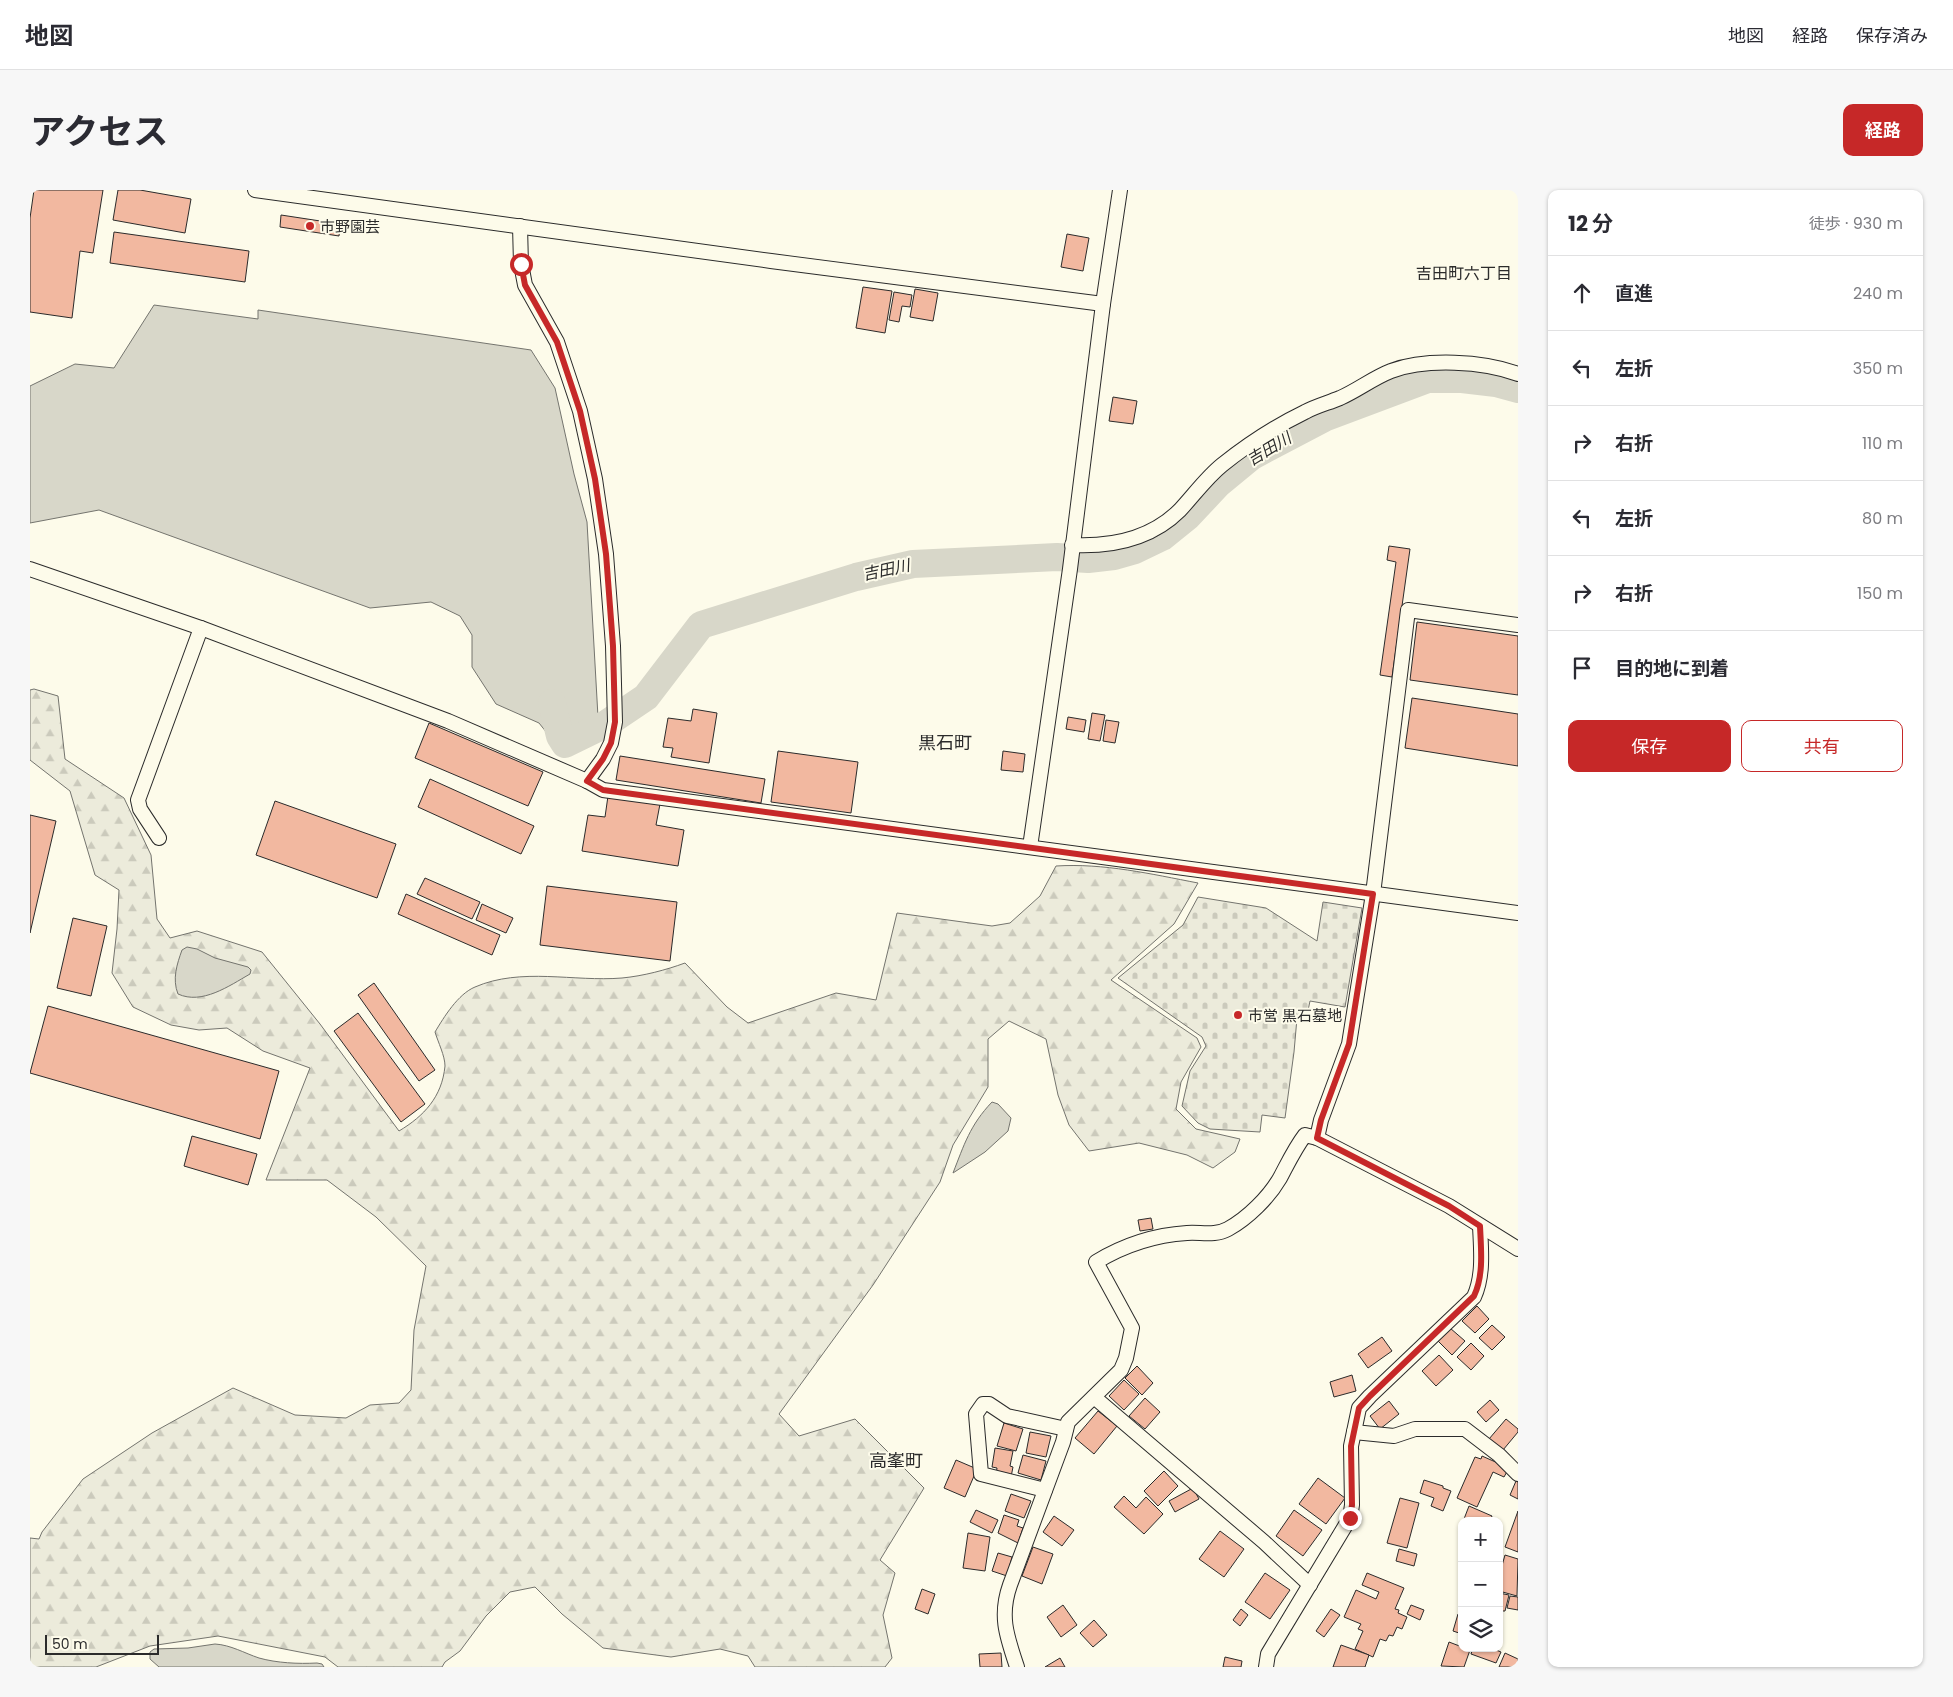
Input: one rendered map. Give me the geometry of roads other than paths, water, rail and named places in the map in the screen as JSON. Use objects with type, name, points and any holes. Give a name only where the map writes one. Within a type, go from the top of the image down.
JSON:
[{"type":"street","points":[[255,190],[771,261],[1103,304]]},
{"type":"street","points":[[1030,847],[1070,568],[1103,304],[1120,190]]},
{"type":"street","points":[[520,226],[521,264],[525,285],[557,342],[580,411],[595,479],[606,554],[613,646],[615,722],[611,743],[603,759],[587,781]]},
{"type":"street","points":[[1072,546],[1113,544],[1150,533],[1166,523],[1220,467],[1238,452],[1304,412],[1359,390],[1390,371],[1452,362],[1493,367],[1518,374]]},
{"type":"street","points":[[30,569],[201,628],[448,721],[587,781],[603,790],[1518,913]]},
{"type":"street","points":[[1317,1138],[1321,1120],[1349,1044],[1373,894],[1408,610],[1518,625]]},
{"type":"street","points":[[159,838],[140,809],[138,800],[201,628]]},
{"type":"street","points":[[1017,1667],[1008,1638],[1004,1610],[1010,1585],[1068,1422],[1121,1370],[1126,1358],[1132,1328],[1096,1262],[1133,1243],[1151,1238],[1188,1233],[1220,1232],[1230,1228],[1244,1218],[1269,1193],[1279,1179],[1295,1148],[1305,1135],[1317,1138],[1449,1206],[1518,1249]]},
{"type":"street","points":[[1266,1667],[1268,1654],[1350,1518],[1352,1511],[1350,1461],[1359,1408],[1474,1296],[1477,1290],[1481,1261],[1480,1226]]},
{"type":"street","points":[[1094,1397],[1264,1542],[1310,1585]]},
{"type":"street","points":[[1045,1490],[981,1474],[976,1414],[983,1404],[989,1404],[1007,1416],[1066,1429]]},
{"type":"street","points":[[1354,1432],[1394,1436],[1415,1429],[1465,1429],[1499,1455],[1518,1474]]},
{"type":"waterway","name":"吉田川","points":[[552,703],[560,736],[565,744],[606,724],[646,697],[701,625],[856,577],[913,564],[1057,557],[1088,559],[1114,556],[1135,550],[1162,537],[1188,516],[1218,484],[1252,456],[1324,418],[1428,379],[1462,379],[1496,383],[1518,389]]},
{"type":"place","name":"市野園芸","points":[[310,226]]},
{"type":"place","name":"市営 黒石墓地","points":[[1238,1015]]},
{"type":"district","name":"吉田町六丁目","points":[[1464,273]]},
{"type":"district","name":"黒石町","points":[[945,742]]},
{"type":"district","name":"高峯町","points":[[896,1460]]}]
